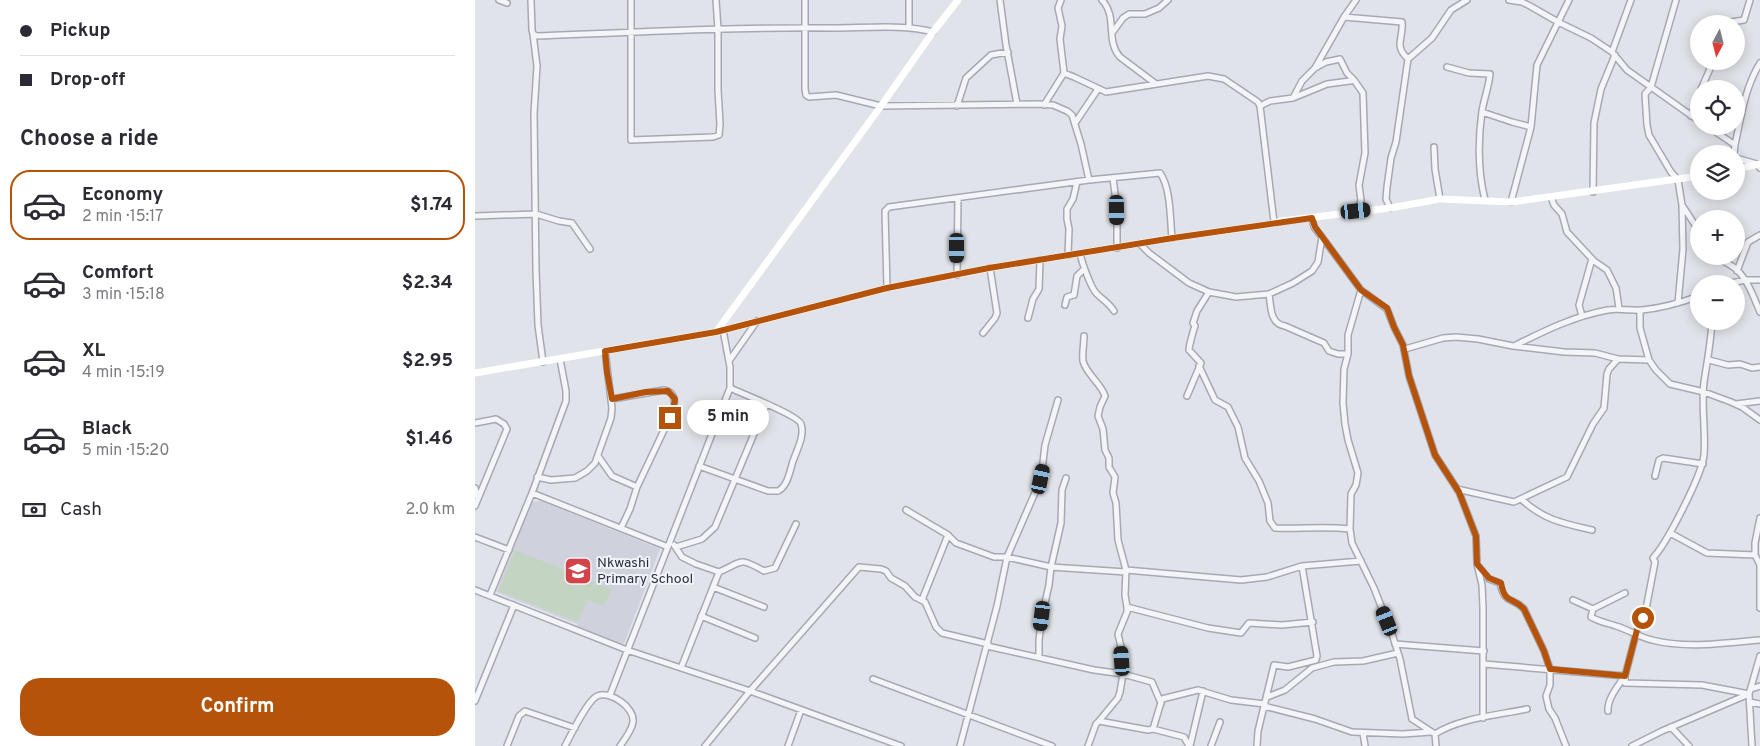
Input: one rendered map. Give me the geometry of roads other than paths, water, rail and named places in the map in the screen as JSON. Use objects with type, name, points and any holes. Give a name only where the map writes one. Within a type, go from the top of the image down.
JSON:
[{"type":"street","points":[[499,0],[507,3]]},
{"type":"street","points":[[531,0],[537,66],[533,114],[539,325],[543,362]]},
{"type":"street","points":[[631,0],[631,140],[713,137],[719,135],[716,0]]},
{"type":"street","points":[[805,0],[805,89],[806,95],[809,97],[836,95],[881,106],[1053,105],[1073,115],[1089,180]]},
{"type":"street","points":[[909,0],[909,28]]},
{"type":"street","points":[[719,331],[933,32],[958,0]]},
{"type":"street","points":[[1000,0],[1017,104]]},
{"type":"street","points":[[1044,104],[1064,73],[1060,39],[1062,26],[1058,8],[1061,0]]},
{"type":"street","points":[[1102,0],[1106,4],[1109,14],[1112,44],[1119,57],[1156,84]]},
{"type":"street","points":[[1112,32],[1123,18],[1129,14],[1145,14],[1159,8],[1168,0]]},
{"type":"street","points":[[1293,98],[1302,81],[1315,68],[1356,0]]},
{"type":"street","points":[[1390,208],[1386,199],[1387,187],[1391,158],[1396,142],[1408,59],[1432,38],[1451,10],[1467,0]]},
{"type":"street","points":[[1509,0],[1522,2],[1591,38],[1614,54],[1627,70],[1690,115]]},
{"type":"street","points":[[1511,202],[1531,126],[1537,65],[1569,0]]},
{"type":"street","points":[[1593,192],[1594,123],[1601,89],[1631,0]]},
{"type":"street","points":[[1676,0],[1651,87],[1645,94],[1649,135],[1671,172],[1678,180],[1682,205],[1683,249],[1678,303]]},
{"type":"street","points":[[1745,17],[1750,0]]},
{"type":"street","points":[[1344,17],[1402,22],[1399,47],[1401,53],[1408,59]]},
{"type":"street","points":[[533,34],[537,36],[718,29],[805,28],[909,28],[933,32]]},
{"type":"street","points":[[957,106],[966,78],[991,55],[1008,52]]},
{"type":"street","points":[[1315,68],[1326,62],[1339,59],[1347,74],[1358,84],[1363,93],[1365,152],[1359,185],[1361,201],[1356,211]]},
{"type":"street","points":[[1720,135],[1735,145],[1743,106],[1754,72],[1760,63]]},
{"type":"street","points":[[1447,67],[1469,73],[1490,74],[1482,112],[1479,149],[1485,200]]},
{"type":"street","points":[[1064,73],[1106,92],[1217,76],[1258,102],[1274,222]]},
{"type":"street","points":[[1260,106],[1270,101],[1293,98],[1327,84],[1354,80]]},
{"type":"street","points":[[1075,123],[1098,89]]},
{"type":"street","points":[[1482,112],[1511,122],[1531,126]]},
{"type":"street","points":[[1434,147],[1435,169],[1441,199]]},
{"type":"street","points":[[1745,161],[1759,165]]},
{"type":"street","points":[[1745,167],[1759,165]]},
{"type":"street","points":[[887,288],[886,208],[1089,180],[1160,173],[1164,179],[1167,191],[1173,238]]},
{"type":"street","points":[[1113,178],[1117,210],[1117,248]]},
{"type":"street","points":[[475,373],[719,331],[887,288],[989,268],[1173,238],[1274,222],[1390,208],[1441,199],[1511,202],[1690,178]]},
{"type":"street","points":[[1068,256],[1069,229],[1067,208],[1073,199],[1077,182]]},
{"type":"street","points":[[1551,197],[1554,205],[1562,214],[1567,232],[1592,259],[1607,270],[1616,288],[1619,308]]},
{"type":"street","points":[[957,275],[958,198]]},
{"type":"street","points":[[1682,205],[1690,217]]},
{"type":"street","points":[[475,216],[536,214],[572,223],[590,249]]},
{"type":"street","points":[[1312,218],[1321,237],[1361,290],[1387,308],[1405,349],[1409,376],[1435,455],[1457,489],[1476,536],[1477,564],[1481,585],[1484,651],[1483,718]]},
{"type":"street","points":[[1737,271],[1748,242],[1760,235]]},
{"type":"street","points":[[1140,244],[1189,283],[1209,292],[1236,297],[1269,294],[1293,283],[1311,271],[1318,262],[1321,237]]},
{"type":"street","points":[[1081,254],[1084,269],[1096,294],[1105,300],[1114,311]]},
{"type":"street","points":[[1582,316],[1579,305],[1592,259]]},
{"type":"street","points":[[1028,318],[1033,299],[1039,289],[1040,260]]},
{"type":"street","points":[[1728,265],[1741,275]]},
{"type":"street","points":[[983,333],[996,316],[989,268]]},
{"type":"street","points":[[1065,305],[1067,297],[1074,295],[1077,276],[1084,269]]},
{"type":"street","points":[[1760,280],[1745,280],[1760,312]]},
{"type":"street","points":[[1361,290],[1348,335],[1349,354],[1343,369],[1343,403],[1348,440],[1358,473],[1356,485],[1351,494],[1350,529],[1352,543],[1373,588],[1395,644],[1412,718],[1433,733],[1436,746]]},
{"type":"street","points":[[1187,396],[1201,362],[1193,355],[1189,347],[1195,326],[1193,323],[1197,311],[1209,292]]},
{"type":"street","points":[[1269,294],[1273,320],[1279,325],[1324,343],[1329,351],[1338,354],[1349,354]]},
{"type":"street","points":[[1513,346],[1556,325],[1582,316],[1619,308],[1640,310],[1690,299]]},
{"type":"street","points":[[1640,310],[1640,328],[1649,360],[1670,384],[1704,392],[1736,404],[1760,420]]},
{"type":"street","points":[[729,361],[758,320]]},
{"type":"street","points":[[1711,330],[1704,392],[1705,431],[1703,464],[1669,533],[1653,558],[1655,562],[1646,609],[1636,636],[1625,676],[1625,683],[1690,684],[1750,692]]},
{"type":"street","points":[[610,695],[668,547],[669,539],[730,388],[729,361],[719,331]]},
{"type":"street","points":[[1084,336],[1083,360],[1085,367],[1105,393],[1098,416],[1103,429],[1109,467],[1115,477],[1113,493],[1116,503],[1118,540],[1126,571],[1125,595],[1127,607],[1127,612],[1118,634],[1123,674],[1118,698],[1096,724],[1089,746]]},
{"type":"street","points":[[1405,349],[1443,338],[1456,337],[1564,352],[1595,353],[1618,359],[1649,360]]},
{"type":"street","points":[[537,477],[551,480],[575,478],[587,471],[595,463],[611,418],[612,399],[605,351]]},
{"type":"street","points":[[490,595],[532,493],[566,402],[566,391],[560,359]]},
{"type":"street","points":[[1457,489],[1506,502],[1513,502],[1567,477],[1593,424],[1604,408],[1607,374],[1609,368],[1618,359]]},
{"type":"street","points":[[1709,360],[1728,365],[1740,364],[1752,368],[1760,367]]},
{"type":"street","points":[[1199,366],[1215,400],[1228,407],[1238,427],[1245,458],[1259,481],[1268,503],[1270,521],[1275,528],[1314,529],[1331,527],[1350,529]]},
{"type":"street","points":[[699,466],[734,480],[775,492],[781,490],[785,485],[802,434],[801,424],[798,419],[787,413],[730,388]]},
{"type":"street","points":[[612,399],[664,390],[672,394],[675,399],[673,411],[662,438],[637,487],[621,528]]},
{"type":"street","points":[[960,746],[997,606],[1007,557],[1041,479],[1045,445],[1058,400]]},
{"type":"street","points":[[1736,404],[1760,401]]},
{"type":"street","points":[[675,547],[703,539],[715,527],[766,405]]},
{"type":"street","points":[[475,423],[496,419],[504,424],[507,429],[475,506]]},
{"type":"street","points":[[598,456],[612,476],[637,487]]},
{"type":"street","points":[[1655,476],[1659,460],[1663,458],[1703,464]]},
{"type":"street","points":[[1039,656],[1042,616],[1061,523],[1062,490],[1066,478]]},
{"type":"street","points":[[475,488],[478,498]]},
{"type":"street","points":[[532,493],[668,547]]},
{"type":"street","points":[[1521,499],[1553,521],[1592,530]]},
{"type":"street","points":[[907,510],[948,534],[956,543],[973,550],[994,557],[1007,557],[1051,567],[1241,580],[1267,577],[1302,566],[1361,561]]},
{"type":"street","points":[[1760,518],[1755,555],[1760,565],[1760,608]]},
{"type":"street","points":[[681,668],[719,572],[740,561],[747,562],[764,571],[775,568],[796,524]]},
{"type":"street","points":[[1669,533],[1707,553],[1755,555]]},
{"type":"street","points":[[922,600],[948,534]]},
{"type":"street","points":[[475,537],[509,550]]},
{"type":"street","points":[[669,539],[681,557],[719,572]]},
{"type":"street","points":[[1477,564],[1489,578],[1501,583],[1506,598],[1521,605],[1524,609],[1544,651],[1550,669],[1550,685],[1546,696],[1549,709],[1555,718],[1566,746]]},
{"type":"street","points":[[1257,746],[1258,731],[1275,665],[1288,667],[1317,659],[1313,622],[1302,566]]},
{"type":"street","points":[[705,746],[750,691],[859,567],[881,569],[891,578],[905,586],[915,597],[927,604],[936,627],[943,633],[1016,654],[1039,656],[1153,682],[1161,703]]},
{"type":"street","points":[[713,587],[764,607]]},
{"type":"street","points":[[475,590],[627,650],[750,691],[901,746]]},
{"type":"street","points":[[1625,593],[1593,609],[1591,617],[1603,624],[1655,641],[1696,644],[1760,640]]},
{"type":"street","points":[[1573,600],[1593,609]]},
{"type":"street","points":[[475,701],[514,605]]},
{"type":"street","points":[[1127,607],[1208,628],[1241,633],[1249,623],[1282,625],[1313,622]]},
{"type":"street","points":[[701,616],[755,638]]},
{"type":"street","points":[[1395,644],[1484,651]]},
{"type":"street","points":[[1267,697],[1285,690],[1312,668],[1334,662],[1363,661],[1398,654]]},
{"type":"street","points":[[1752,746],[1750,692],[1760,656]]},
{"type":"street","points":[[1484,664],[1625,676]]},
{"type":"street","points":[[1608,711],[1607,708],[1613,693],[1625,676]]},
{"type":"street","points":[[873,679],[1052,746]]},
{"type":"street","points":[[1632,746],[1760,686]]},
{"type":"street","points":[[1153,729],[1162,699],[1191,691],[1203,691],[1231,700],[1265,705],[1305,716],[1343,730],[1363,733],[1433,733],[1483,718],[1527,709]]},
{"type":"street","points":[[1189,746],[1203,691]]},
{"type":"street","points":[[565,746],[591,700],[603,694],[610,695],[630,709],[633,714],[631,728],[621,746]]},
{"type":"street","points":[[1750,702],[1760,704]]},
{"type":"street","points":[[788,746],[801,710]]},
{"type":"street","points":[[507,746],[519,716],[525,712],[575,728]]},
{"type":"street","points":[[1099,721],[1148,730],[1153,729],[1183,736],[1189,746]]},
{"type":"street","points":[[1211,746],[1220,722]]},
{"type":"street","points":[[1671,728],[1689,746]]},
{"type":"street","points":[[1363,733],[1365,746]]},
{"type":"place","name":"Nkwashi Primary School","points":[[578,571]]}]
